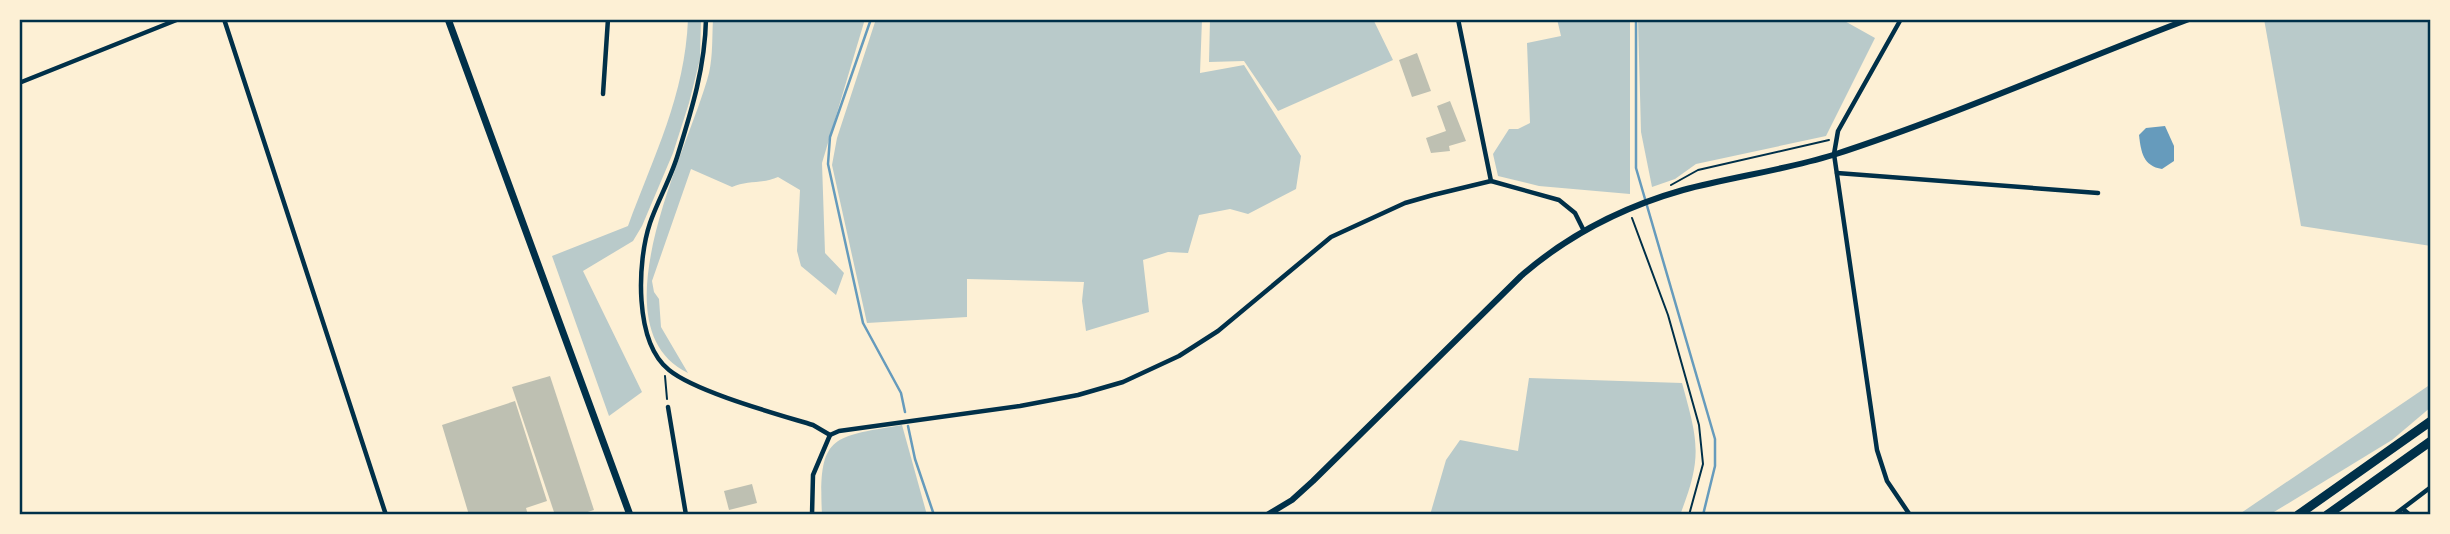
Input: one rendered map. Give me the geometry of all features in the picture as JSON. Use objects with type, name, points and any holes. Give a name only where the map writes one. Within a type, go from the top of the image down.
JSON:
[{"type":"highway","points":[[2298,515],[2431,421]]},
{"type":"highway","points":[[2327,515],[2431,440]]},
{"type":"main road","points":[[448,19],[630,515]]},
{"type":"street","points":[[19,83],[179,19]]},
{"type":"street","points":[[224,19],[386,515]]},
{"type":"street","points":[[603,94],[608,19]]},
{"type":"street","points":[[706,19],[701,79],[677,158],[649,227],[642,276],[647,335],[655,354],[668,370],[688,382],[813,425],[830,435]]},
{"type":"street","points":[[1458,19],[1491,181]]},
{"type":"street","points":[[1901,19],[1835,139],[1834,154],[1877,450],[1887,481],[1910,515]]},
{"type":"street","points":[[1267,515],[1313,481],[1521,276],[1584,231],[1631,208],[1657,199],[1834,154],[2189,19]]},
{"type":"street","points":[[1837,173],[2098,193]]},
{"type":"street","points":[[812,515],[813,475],[830,435],[839,431],[1078,395],[1124,382],[1179,356],[1218,331],[1307,254],[1342,230],[1405,203],[1491,181],[1559,201],[1575,213],[1584,231]]},
{"type":"street","points":[[668,407],[685,515]]},
{"type":"street","points":[[2395,515],[2431,487]]},
{"type":"street","points":[[2403,509],[2410,515]]},
{"type":"path","points":[[1667,187],[1698,170],[1835,139]]},
{"type":"path","points":[[1631,208],[1668,315],[1702,436],[1701,482],[1689,515]]},
{"type":"path","points":[[668,370],[665,373],[668,407]]},
{"type":"shaded area","points":[[688,19],[701,19],[700,59],[673,153],[633,241],[583,271],[642,392],[609,416],[552,256],[628,226],[675,100],[686,47]]},
{"type":"shaded area","points":[[713,19],[865,19],[822,163],[825,253],[844,273],[836,295],[801,266],[797,251],[800,190],[778,177],[732,187],[691,169],[652,281],[654,292],[659,299],[661,327],[688,373],[661,350],[648,316],[648,276],[656,232],[669,187],[709,73]]},
{"type":"shaded area","points":[[876,19],[1202,19],[1200,73],[1244,65],[1301,156],[1296,189],[1248,214],[1230,209],[1199,215],[1188,253],[1168,252],[1143,260],[1149,312],[1086,331],[1082,301],[1084,282],[967,279],[967,317],[867,323],[832,165],[837,138]]},
{"type":"shaded area","points":[[1210,19],[1373,19],[1393,60],[1278,111],[1244,61],[1209,62]]},
{"type":"shaded area","points":[[1557,19],[1630,19],[1630,194],[1539,186],[1498,176],[1493,154],[1509,129],[1518,129],[1530,123],[1527,43],[1561,36]]},
{"type":"shaded area","points":[[1638,19],[1841,19],[1875,38],[1826,136],[1696,164],[1675,179],[1652,187],[1641,132]]},
{"type":"shaded area","points":[[2264,19],[2431,19],[2431,246],[2301,226]]},
{"type":"shaded area","points":[[1529,378],[1682,383],[1692,420],[1696,449],[1692,478],[1680,515],[1430,515],[1446,460],[1460,440],[1518,451]]},
{"type":"shaded area","points":[[2431,384],[2431,407],[2392,440],[2269,515],[2238,515]]},
{"type":"shaded area","points":[[902,425],[927,515],[822,515],[823,469],[834,444],[859,433]]},
{"type":"water","points":[[2165,126],[2174,146],[2174,161],[2162,169],[2147,161],[2142,152],[2139,135],[2146,128]]},
{"type":"building","points":[[1417,53],[1431,91],[1412,97],[1399,60]]},
{"type":"building","points":[[1450,101],[1466,141],[1449,146],[1450,151],[1431,153],[1426,138],[1446,131],[1437,106]]},
{"type":"building","points":[[550,376],[594,510],[578,515],[555,515],[512,387]]},
{"type":"building","points":[[515,401],[547,501],[526,508],[528,515],[469,515],[442,425]]},
{"type":"building","points":[[752,484],[757,503],[729,510],[724,491]]},
{"type":"waterway","points":[[871,19],[830,137],[828,164],[863,323],[901,393],[905,412]]},
{"type":"waterway","points":[[1636,19],[1636,168],[1715,439],[1715,466],[1703,515]]},
{"type":"waterway","points":[[908,426],[915,459],[934,515]]}]
